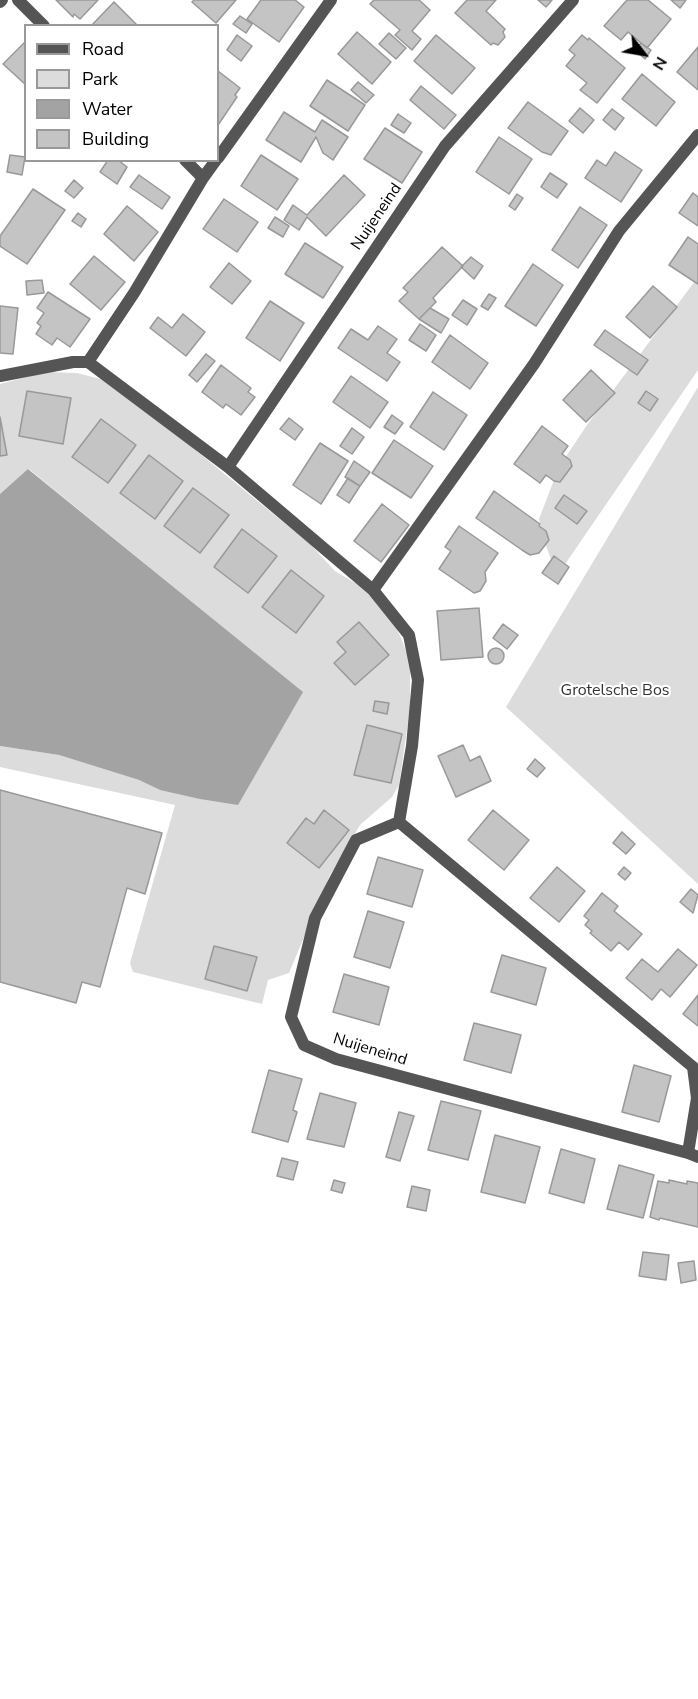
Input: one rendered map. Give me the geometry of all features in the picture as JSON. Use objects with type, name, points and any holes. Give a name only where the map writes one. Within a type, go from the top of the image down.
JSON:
[{"type":"street","points":[[18,0],[42,24]]},
{"type":"street","points":[[219,156],[331,0]]},
{"type":"street","name":"Nuijeneind","points":[[228,467],[445,146],[573,0]]},
{"type":"street","points":[[373,590],[534,364],[620,231],[698,135]]},
{"type":"street","points":[[187,162],[203,178]]},
{"type":"street","points":[[88,362],[134,293],[215,162]]},
{"type":"street","points":[[0,376],[73,362],[88,362],[228,467],[373,590],[409,635],[418,680],[412,746],[399,822]]},
{"type":"street","name":"Nuijeneind","points":[[399,822],[693,1068],[697,1098],[693,1155],[336,1059],[304,1046],[291,1017],[315,918],[356,840],[399,822]]},
{"type":"green space","points":[[698,277],[698,370],[557,576],[539,519],[559,467],[587,425]]},
{"type":"green space","points":[[46,372],[77,373],[104,380],[143,407],[311,545],[335,571],[382,599],[410,661],[410,709],[399,785],[392,797],[360,825],[330,875],[289,973],[268,980],[262,1004],[133,972],[130,963],[175,805],[0,767],[0,746],[59,755],[139,780],[160,790],[302,692],[29,469],[0,494],[0,384]]},
{"type":"green space","name":"Grotelsche Bos","points":[[698,387],[698,884],[506,707]]},
{"type":"water","points":[[28,469],[303,692],[238,805],[160,790],[139,780],[59,755],[0,746],[0,494]]},
{"type":"building","points":[[56,0],[98,0],[80,19],[74,14],[73,17]]},
{"type":"building","points":[[194,0],[236,0],[216,23],[192,2]]},
{"type":"building","points":[[261,0],[295,0],[304,7],[279,42],[247,19]]},
{"type":"building","points":[[374,0],[419,0],[430,10],[412,31],[421,39],[412,50],[395,35],[400,30],[370,4]]},
{"type":"building","points":[[467,0],[496,0],[486,11],[505,29],[503,32],[505,37],[498,45],[493,43],[491,45],[455,13]]},
{"type":"building","points":[[538,0],[552,0],[546,7]]},
{"type":"building","points":[[627,0],[648,0],[671,19],[647,48],[628,32],[621,40],[604,26]]},
{"type":"building","points":[[671,0],[686,0],[680,8]]},
{"type":"building","points":[[114,2],[136,24],[93,24]]},
{"type":"building","points":[[240,16],[252,24],[246,33],[233,24]]},
{"type":"building","points":[[357,32],[391,62],[372,84],[338,54]]},
{"type":"building","points":[[389,33],[406,48],[396,59],[379,44]]},
{"type":"building","points":[[237,35],[252,46],[241,61],[227,50]]},
{"type":"building","points":[[436,35],[475,68],[452,94],[414,61]]},
{"type":"building","points":[[582,35],[588,40],[589,38],[625,68],[597,103],[580,90],[587,83],[566,66],[575,55],[569,50]]},
{"type":"building","points":[[24,43],[24,83],[3,64]]},
{"type":"building","points":[[641,43],[651,50],[645,59],[635,50]]},
{"type":"building","points":[[698,47],[698,90],[677,72]]},
{"type":"building","points":[[219,72],[240,88],[235,95],[237,97],[219,124]]},
{"type":"building","points":[[642,74],[675,102],[656,126],[622,99]]},
{"type":"building","points":[[327,80],[365,105],[348,131],[310,106]]},
{"type":"building","points":[[358,82],[374,95],[366,103],[351,90]]},
{"type":"building","points":[[421,86],[456,115],[444,129],[410,100]]},
{"type":"building","points":[[528,102],[568,131],[551,155],[542,152],[508,128]]},
{"type":"building","points":[[580,108],[594,120],[583,133],[569,121]]},
{"type":"building","points":[[612,109],[624,118],[615,130],[603,120]]},
{"type":"building","points":[[284,112],[315,132],[322,120],[348,137],[333,160],[323,153],[316,137],[301,162],[266,140]]},
{"type":"building","points":[[398,114],[411,123],[404,133],[391,125]]},
{"type":"building","points":[[385,128],[422,152],[402,183],[364,159]]},
{"type":"building","points":[[499,137],[532,159],[509,194],[476,172]]},
{"type":"building","points":[[615,152],[642,170],[621,202],[585,178],[597,160],[606,166]]},
{"type":"building","points":[[10,155],[24,157],[22,175],[7,172]]},
{"type":"building","points":[[261,155],[298,179],[277,210],[241,186]]},
{"type":"building","points":[[107,162],[121,162],[127,167],[117,184],[100,172]]},
{"type":"building","points":[[550,173],[567,184],[557,198],[541,187]]},
{"type":"building","points":[[139,175],[170,197],[162,209],[130,187]]},
{"type":"building","points":[[344,175],[365,195],[326,236],[307,217],[299,230],[284,220],[293,205],[307,215]]},
{"type":"building","points":[[74,180],[83,188],[74,198],[65,191]]},
{"type":"building","points":[[33,189],[65,210],[27,264],[0,246],[0,236]]},
{"type":"building","points":[[693,193],[698,197],[698,226],[679,213]]},
{"type":"building","points":[[517,194],[523,198],[515,210],[509,206]]},
{"type":"building","points":[[224,199],[258,222],[237,252],[203,229]]},
{"type":"building","points":[[127,206],[158,232],[134,261],[104,234]]},
{"type":"building","points":[[580,207],[607,225],[578,268],[552,250]]},
{"type":"building","points":[[78,213],[86,219],[81,227],[72,221]]},
{"type":"building","points":[[275,217],[289,226],[283,237],[268,228]]},
{"type":"building","points":[[688,237],[698,244],[698,284],[669,265]]},
{"type":"building","points":[[305,243],[343,267],[323,298],[285,274]]},
{"type":"building","points":[[442,247],[463,266],[433,298],[436,302],[419,319],[399,301],[408,292],[403,288]]},
{"type":"building","points":[[94,256],[125,282],[101,310],[70,284]]},
{"type":"building","points":[[471,257],[483,266],[474,279],[461,267]]},
{"type":"building","points":[[229,263],[251,281],[232,304],[210,287]]},
{"type":"building","points":[[533,264],[563,285],[536,326],[505,306]]},
{"type":"building","points":[[42,280],[44,293],[27,295],[26,281]]},
{"type":"building","points":[[653,286],[677,307],[650,338],[626,317]]},
{"type":"building","points":[[48,292],[90,319],[70,347],[57,338],[52,345],[36,334],[41,326],[37,323],[44,313],[37,308]]},
{"type":"building","points":[[489,294],[496,298],[488,310],[481,306]]},
{"type":"building","points":[[463,300],[477,309],[467,325],[452,315]]},
{"type":"building","points":[[270,301],[304,323],[280,361],[246,338]]},
{"type":"building","points":[[0,306],[18,308],[13,354],[0,353]]},
{"type":"building","points":[[430,308],[449,319],[441,333],[419,319]]},
{"type":"building","points":[[183,314],[205,332],[186,356],[150,328],[158,317],[172,328]]},
{"type":"building","points":[[420,324],[436,335],[426,351],[409,340]]},
{"type":"building","points":[[378,326],[397,339],[387,353],[400,362],[387,381],[338,348],[351,329],[368,340]]},
{"type":"building","points":[[605,330],[648,360],[637,375],[594,345]]},
{"type":"building","points":[[450,335],[488,363],[470,389],[432,362]]},
{"type":"building","points":[[206,354],[215,361],[197,382],[189,375]]},
{"type":"building","points":[[221,365],[251,388],[248,392],[255,397],[241,415],[226,404],[223,408],[202,392]]},
{"type":"building","points":[[591,370],[615,393],[586,422],[563,400]]},
{"type":"building","points":[[351,376],[388,402],[370,428],[333,402]]},
{"type":"building","points":[[27,391],[71,398],[63,444],[19,436]]},
{"type":"building","points":[[646,391],[658,399],[650,411],[638,403]]},
{"type":"building","points":[[433,392],[467,415],[444,450],[410,427]]},
{"type":"building","points":[[392,415],[403,423],[395,434],[384,427]]},
{"type":"building","points":[[0,417],[7,455],[0,456]]},
{"type":"building","points":[[289,418],[303,429],[295,440],[280,429]]},
{"type":"building","points":[[101,419],[136,445],[108,483],[72,457]]},
{"type":"building","points":[[542,426],[568,446],[562,454],[570,460],[572,466],[560,482],[546,475],[540,483],[514,464]]},
{"type":"building","points":[[352,428],[364,437],[352,454],[340,446]]},
{"type":"building","points":[[394,440],[433,466],[411,498],[372,473]]},
{"type":"building","points":[[320,443],[348,461],[321,504],[293,485]]},
{"type":"building","points":[[149,455],[183,481],[155,519],[120,493]]},
{"type":"building","points":[[354,461],[370,472],[360,486],[345,477]]},
{"type":"building","points":[[348,478],[360,486],[349,503],[337,495]]},
{"type":"building","points":[[193,488],[229,515],[200,553],[164,526]]},
{"type":"building","points":[[494,491],[540,524],[539,526],[546,531],[549,540],[539,553],[530,555],[476,518]]},
{"type":"building","points":[[564,495],[587,511],[577,524],[555,508]]},
{"type":"building","points":[[382,504],[409,525],[381,562],[354,541]]},
{"type":"building","points":[[459,526],[498,553],[485,572],[486,581],[480,591],[474,593],[439,569],[451,551],[445,547]]},
{"type":"building","points":[[242,529],[277,556],[248,593],[214,567]]},
{"type":"building","points":[[554,556],[569,567],[558,584],[542,573]]},
{"type":"building","points":[[291,570],[324,596],[296,633],[262,607]]},
{"type":"building","points":[[479,608],[483,657],[441,660],[437,611]]},
{"type":"building","points":[[359,622],[389,655],[355,685],[334,663],[346,652],[337,642]]},
{"type":"building","points":[[503,624],[518,635],[507,649],[493,638]]},
{"type":"building","points":[[493,648],[499,648],[504,656],[502,662],[493,664],[488,659],[488,653]]},
{"type":"building","points":[[375,701],[389,703],[387,714],[373,711]]},
{"type":"building","points":[[367,725],[402,734],[391,783],[354,775]]},
{"type":"building","points":[[463,745],[470,761],[480,756],[491,781],[456,797],[438,756]]},
{"type":"building","points":[[535,759],[545,768],[537,777],[527,769]]},
{"type":"building","points":[[0,790],[162,833],[145,894],[127,888],[100,987],[82,982],[76,1003],[0,982]]},
{"type":"building","points":[[324,810],[349,830],[319,868],[287,843],[306,818],[314,824]]},
{"type":"building","points":[[493,810],[529,840],[504,870],[468,840]]},
{"type":"building","points":[[622,832],[635,844],[626,854],[613,843]]},
{"type":"building","points":[[378,857],[423,870],[412,907],[367,894]]},
{"type":"building","points":[[557,867],[585,891],[559,922],[530,898]]},
{"type":"building","points":[[624,867],[631,873],[625,880],[618,874]]},
{"type":"building","points":[[691,889],[698,895],[693,913],[680,902]]},
{"type":"building","points":[[602,893],[618,906],[614,911],[642,934],[628,950],[619,942],[611,951],[590,933],[592,931],[585,925],[589,920],[584,916]]},
{"type":"building","points":[[368,911],[404,922],[390,968],[354,957]]},
{"type":"building","points":[[214,946],[257,957],[247,991],[205,979]]},
{"type":"building","points":[[678,949],[697,965],[670,997],[661,989],[652,1000],[626,978],[642,959],[658,972]]},
{"type":"building","points":[[502,955],[546,968],[536,1005],[491,992]]},
{"type":"building","points":[[344,974],[389,987],[379,1025],[333,1012]]},
{"type":"building","points":[[698,995],[698,1026],[683,1014]]},
{"type":"building","points":[[474,1023],[521,1035],[511,1073],[464,1060]]},
{"type":"building","points":[[634,1065],[671,1076],[659,1122],[622,1112]]},
{"type":"building","points":[[269,1070],[302,1079],[293,1110],[297,1112],[288,1142],[252,1132]]},
{"type":"building","points":[[320,1093],[356,1103],[344,1147],[307,1139]]},
{"type":"building","points":[[441,1101],[481,1111],[468,1160],[428,1150]]},
{"type":"building","points":[[399,1112],[414,1116],[400,1161],[386,1157]]},
{"type":"building","points":[[495,1135],[540,1147],[525,1203],[481,1192]]},
{"type":"building","points":[[561,1149],[595,1159],[584,1203],[549,1193]]},
{"type":"building","points":[[282,1158],[298,1162],[293,1180],[277,1176]]},
{"type":"building","points":[[619,1165],[654,1175],[643,1218],[607,1209]]},
{"type":"building","points":[[334,1180],[345,1183],[342,1193],[331,1190]]},
{"type":"building","points":[[669,1180],[687,1184],[687,1181],[698,1183],[698,1227],[650,1217],[658,1181],[669,1183]]},
{"type":"building","points":[[412,1186],[430,1190],[426,1211],[407,1207]]},
{"type":"building","points":[[643,1252],[669,1255],[666,1280],[639,1276]]},
{"type":"building","points":[[694,1261],[696,1280],[681,1283],[678,1263]]}]
